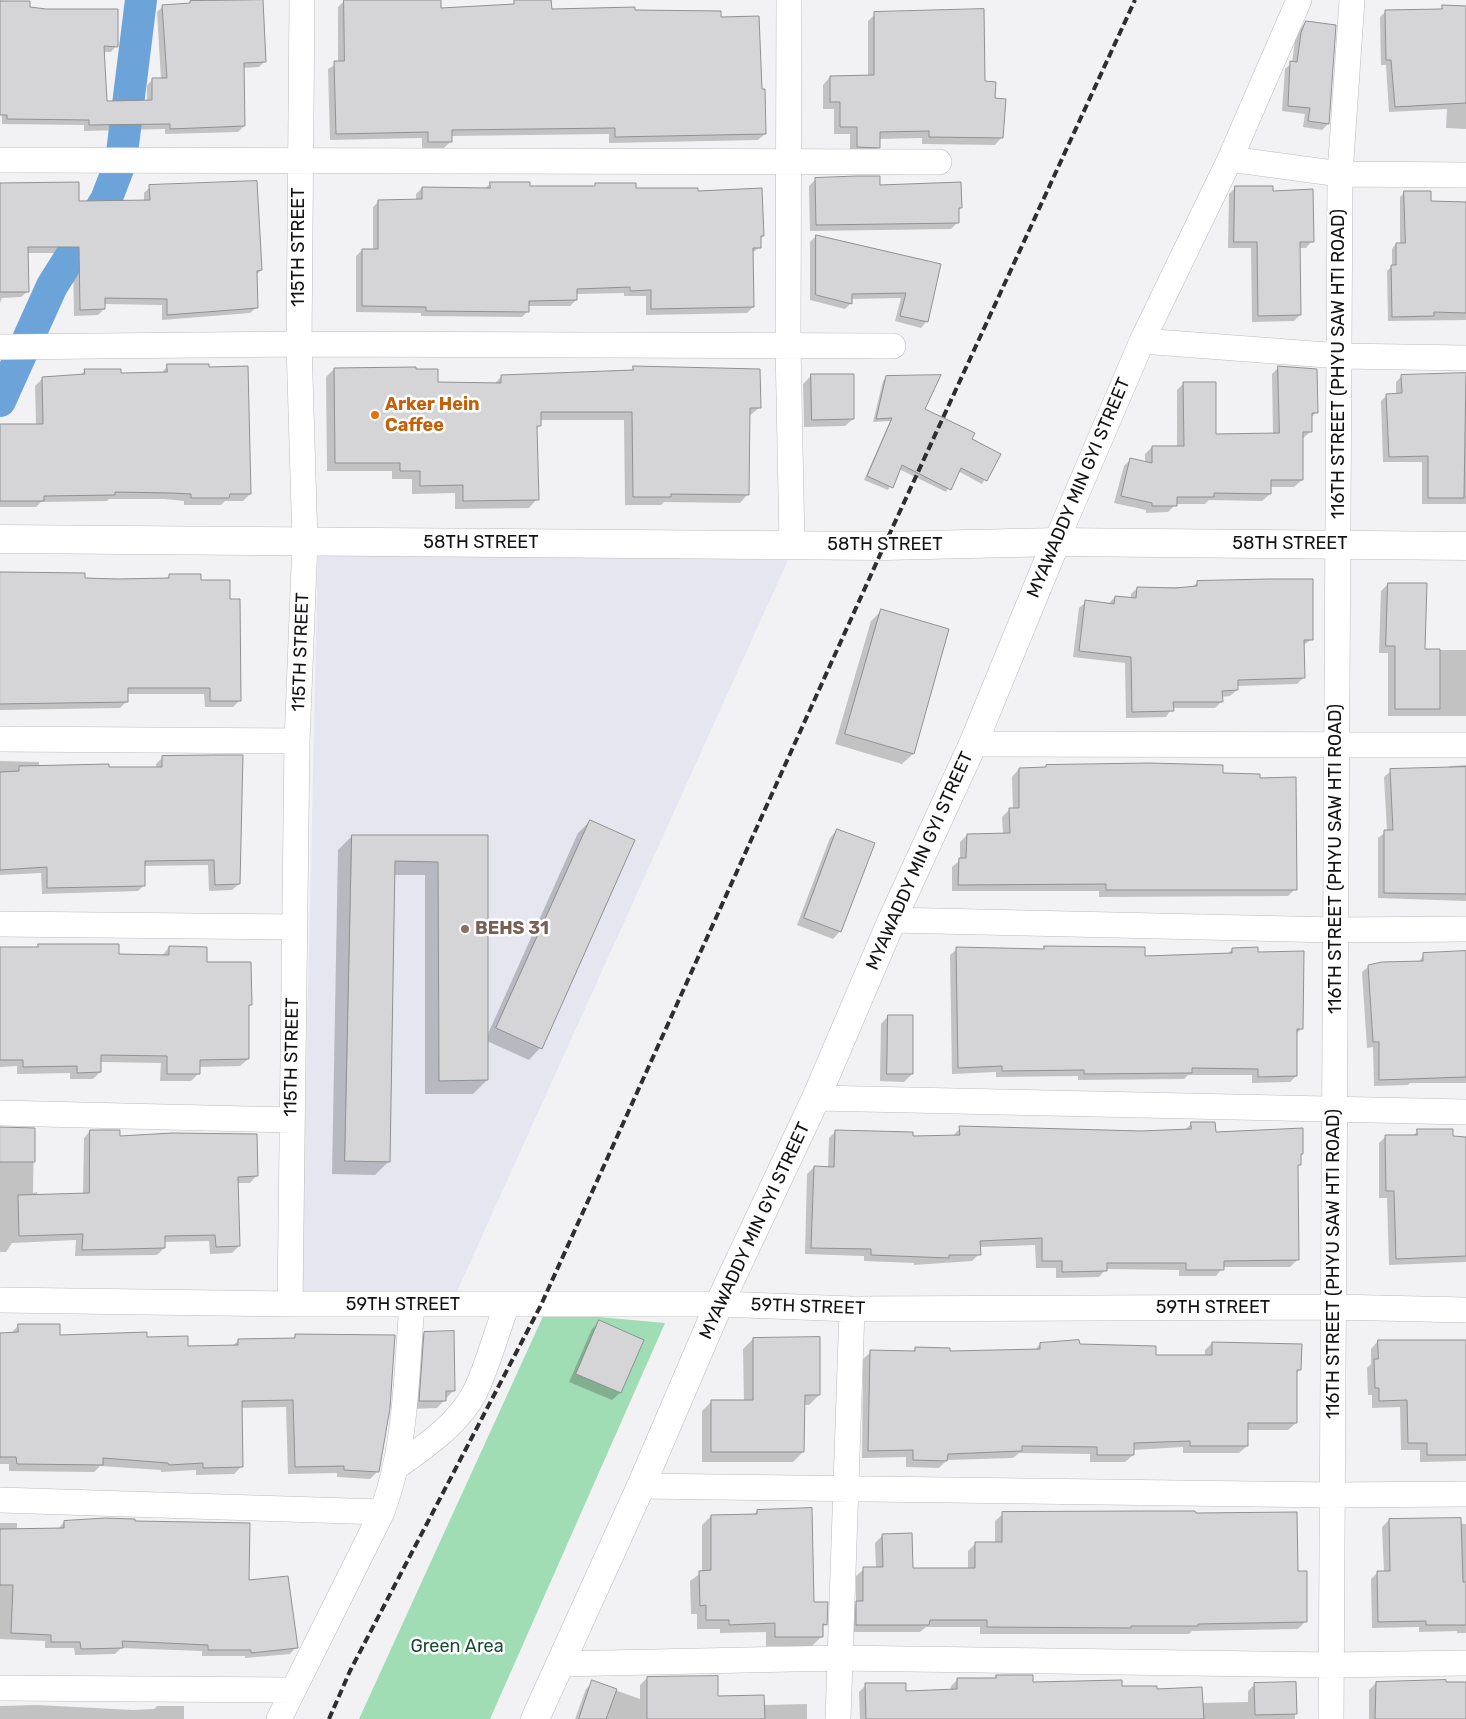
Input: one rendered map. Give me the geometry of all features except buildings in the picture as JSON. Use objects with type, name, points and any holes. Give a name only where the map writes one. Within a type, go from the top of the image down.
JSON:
[{"type":"main road","name":"58TH STREET","points":[[0,539],[884,546],[1056,542],[1466,546]]},
{"type":"main road","name":"MYAWADDY MIN GYI STREET","points":[[535,1719],[641,1486],[720,1304],[816,1098],[892,920],[973,744],[1056,542]]},
{"type":"street","name":"115TH STREET","points":[[290,1304],[290,1120],[297,741],[305,542],[299,344],[302,0]]},
{"type":"street","points":[[789,0],[788,346],[792,545]]},
{"type":"street","name":"MYAWADDY MIN GYI STREET","points":[[1056,542],[1142,341],[1230,159],[1298,0]]},
{"type":"street","name":"116TH STREET (PHYU SAW HTI ROAD)","points":[[1331,1719],[1340,174],[1352,0]]},
{"type":"street","points":[[1230,159],[1340,174],[1466,175]]},
{"type":"street","points":[[0,160],[939,162]]},
{"type":"street","points":[[1142,341],[1340,356],[1466,358]]},
{"type":"street","points":[[4,347],[299,344],[893,346]]},
{"type":"street","points":[[0,739],[297,741]]},
{"type":"street","points":[[973,744],[1337,743],[1466,745]]},
{"type":"street","points":[[892,920],[1336,930],[1466,929]]},
{"type":"street","points":[[0,924],[294,927]]},
{"type":"street","points":[[816,1098],[1466,1112]]},
{"type":"street","points":[[0,1113],[290,1120]]},
{"type":"street","name":"59TH STREET","points":[[0,1300],[412,1305],[720,1304],[852,1309],[1334,1308],[1466,1310]]},
{"type":"street","points":[[279,1719],[382,1512],[395,1468],[402,1433],[412,1305]]},
{"type":"street","points":[[395,1468],[434,1440],[460,1413],[474,1392],[507,1305]]},
{"type":"street","points":[[838,1719],[852,1309]]},
{"type":"street","points":[[641,1486],[1332,1495],[1466,1494]]},
{"type":"street","points":[[0,1500],[382,1512]]},
{"type":"street","points":[[560,1664],[839,1658],[1331,1665],[1466,1663]]},
{"type":"street","points":[[0,1688],[292,1690]]},
{"type":"shaded area","name":"BEHS 31","points":[[318,551],[788,560],[454,1298],[301,1304]]},
{"type":"green space","name":"Green Area","points":[[545,1312],[665,1323],[490,1719],[359,1719]]},
{"type":"waterway","points":[[0,401],[52,286],[106,200],[121,161],[141,0]]},
{"type":"railway","points":[[329,1719],[350,1671],[541,1305],[884,546],[1135,0]]},
{"type":"place","name":"Arker Hein Caffee","points":[[375,415]]},
{"type":"place","name":"BEHS 31","points":[[465,929]]}]
